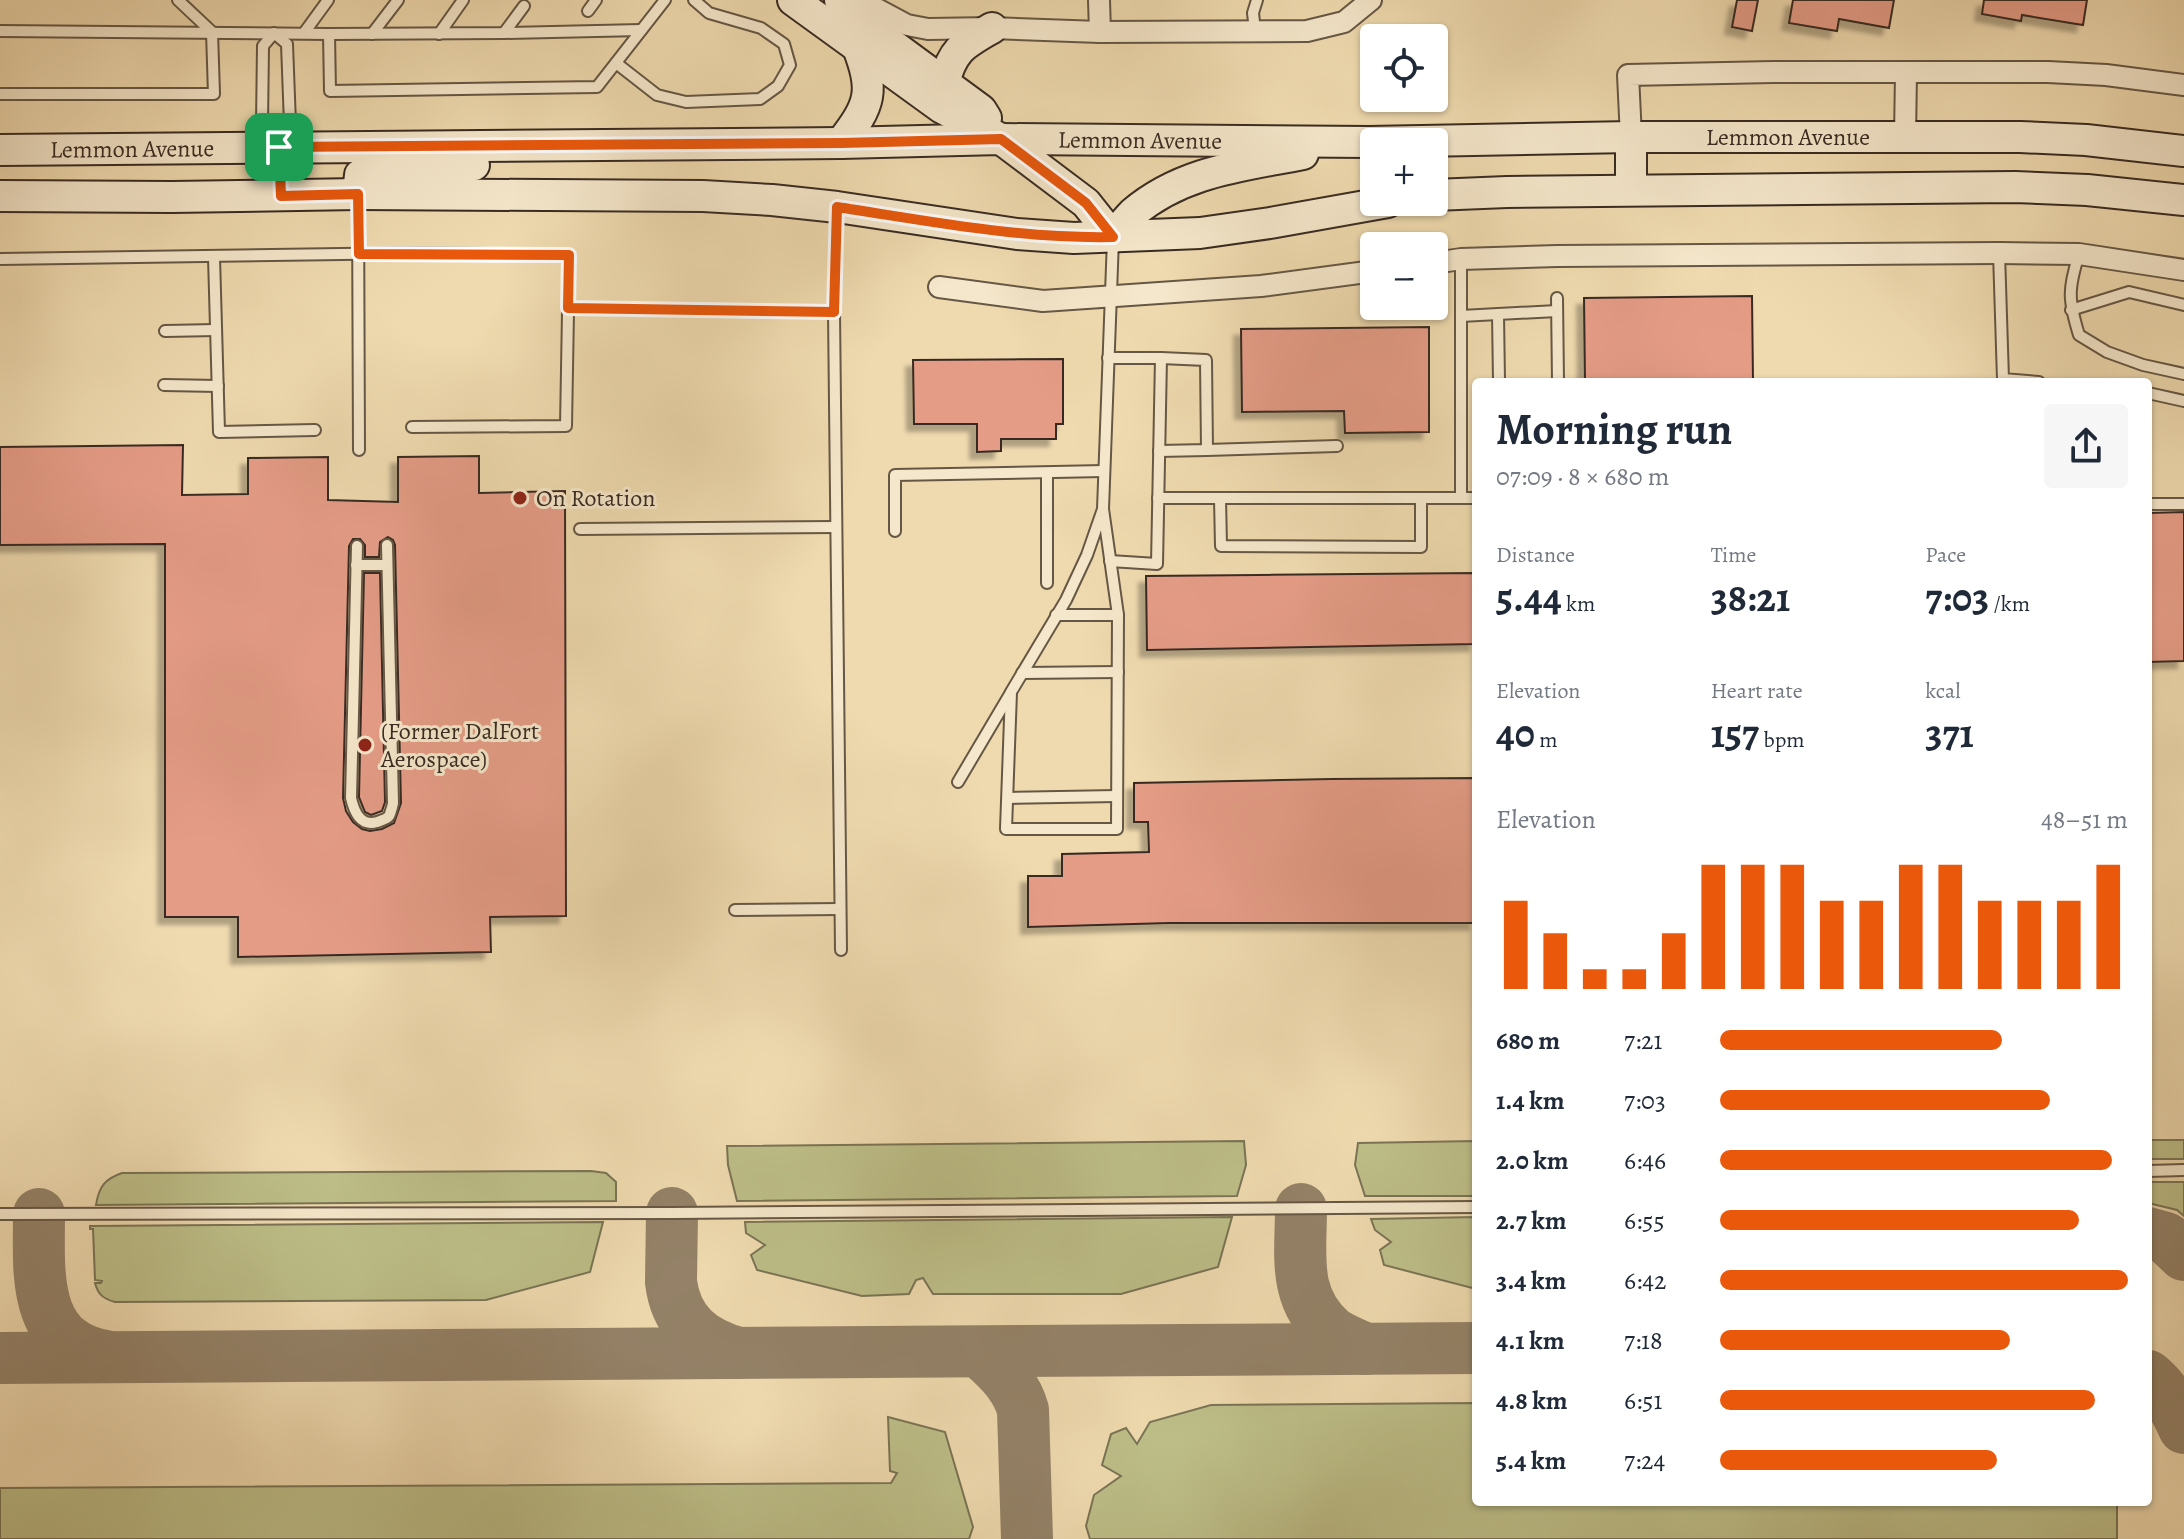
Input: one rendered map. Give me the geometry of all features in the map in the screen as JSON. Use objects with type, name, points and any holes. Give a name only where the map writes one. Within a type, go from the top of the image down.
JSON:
[{"type":"main road","points":[[793,0],[953,115],[1001,139],[1086,203],[1113,237],[1131,215],[1162,193],[1207,172],[1360,144]]},
{"type":"main road","points":[[840,0],[879,35],[981,110],[1001,139]]},
{"type":"main road","points":[[944,83],[955,53],[992,28]]},
{"type":"main road","points":[[841,143],[858,120],[867,100],[869,83],[857,45]]},
{"type":"main road","points":[[1631,137],[1631,190]]},
{"type":"main road","name":"Lemmon Avenue","points":[[1448,140],[2020,137],[2086,140],[2184,151]]},
{"type":"main road","name":"Lemmon Avenue","points":[[0,150],[1001,139],[1360,142]]},
{"type":"main road","points":[[358,194],[360,175],[371,169],[482,165],[523,145]]},
{"type":"main road","points":[[279,147],[281,196]]},
{"type":"main road","name":"Lemmon Avenue","points":[[1448,194],[2015,187],[2087,190],[2184,200]]},
{"type":"main road","name":"Lemmon Avenue","points":[[0,196],[703,196],[837,207],[1017,234],[1074,238],[1200,233],[1360,207]]},
{"type":"street","points":[[860,0],[907,25],[928,29],[1100,32],[1307,31],[1344,22],[1371,0]]},
{"type":"street","points":[[1099,0],[1100,32]]},
{"type":"street","points":[[1905,138],[1906,72]]},
{"type":"street","points":[[1631,137],[1628,75],[2063,72],[2184,85]]},
{"type":"street","points":[[1448,261],[1999,253],[2079,254],[2184,270]]},
{"type":"street","points":[[939,287],[1043,301],[1261,286],[1360,273]]},
{"type":"lane","points":[[0,94],[214,94],[212,32],[178,0]]},
{"type":"lane","points":[[304,33],[328,0]]},
{"type":"lane","points":[[372,34],[398,0]]},
{"type":"lane","points":[[439,34],[463,0]]},
{"type":"lane","points":[[588,11],[596,0]]},
{"type":"lane","points":[[329,34],[330,91],[597,87],[665,0]]},
{"type":"lane","points":[[616,63],[657,95],[686,102],[760,99],[778,86],[790,65],[784,44],[761,28],[709,13],[694,0]]},
{"type":"lane","points":[[1255,31],[1253,13],[1257,0]]},
{"type":"lane","points":[[504,33],[524,6]]},
{"type":"lane","points":[[0,31],[439,34],[641,30]]},
{"type":"lane","points":[[274,33],[287,44],[290,124],[279,147],[262,124],[263,46],[274,33]]},
{"type":"lane","points":[[358,194],[359,450]]},
{"type":"lane","points":[[837,207],[834,312],[841,950]]},
{"type":"lane","points":[[1011,692],[1006,829],[1117,829],[1118,615],[1103,509],[1113,237]]},
{"type":"lane","points":[[1999,253],[2003,378]]},
{"type":"lane","points":[[0,259],[359,254],[569,255],[566,426],[412,427]]},
{"type":"lane","points":[[2079,254],[2070,283],[2071,310],[2079,335],[2107,352],[2143,365],[2184,374]]},
{"type":"lane","points":[[214,257],[219,432],[315,430]]},
{"type":"lane","points":[[1461,259],[1461,498]]},
{"type":"lane","points":[[2071,310],[2129,292],[2184,305]]},
{"type":"lane","points":[[1557,298],[1558,378]]},
{"type":"lane","points":[[568,308],[834,312]]},
{"type":"lane","points":[[1461,316],[1557,311]]},
{"type":"lane","points":[[1498,314],[1499,378]]},
{"type":"lane","points":[[165,331],[216,330]]},
{"type":"lane","points":[[1108,358],[1206,360],[1207,450]]},
{"type":"lane","points":[[1110,561],[1157,564],[1161,358]]},
{"type":"lane","points":[[164,385],[218,386]]},
{"type":"lane","points":[[2152,394],[2184,401]]},
{"type":"lane","points":[[1159,451],[1337,446]]},
{"type":"lane","points":[[895,531],[895,475],[1104,471]]},
{"type":"lane","points":[[1047,473],[1047,583]]},
{"type":"lane","points":[[1158,498],[1472,498]]},
{"type":"lane","points":[[1220,498],[1221,546],[1421,547],[1421,498]]},
{"type":"lane","points":[[2153,504],[2184,504]]},
{"type":"lane","points":[[958,782],[1056,615],[1087,555],[1103,509]]},
{"type":"lane","points":[[580,529],[836,527]]},
{"type":"lane","points":[[357,546],[351,798],[353,810],[360,819],[371,824],[389,816],[393,803],[387,545]]},
{"type":"lane","points":[[356,565],[387,565]]},
{"type":"lane","points":[[1056,615],[1118,615]]},
{"type":"lane","points":[[1022,673],[1118,672]]},
{"type":"lane","points":[[1008,798],[1117,796]]},
{"type":"lane","points":[[735,910],[840,909]]},
{"type":"lane","points":[[2152,1171],[2184,1170]]},
{"type":"lane","points":[[0,1214],[1472,1207]]},
{"type":"green space","points":[[2152,1140],[2184,1140],[2184,1159],[2152,1159]]},
{"type":"green space","points":[[1244,1141],[1246,1165],[1237,1196],[737,1201],[728,1165],[727,1146]]},
{"type":"green space","points":[[1472,1141],[1472,1196],[1365,1196],[1355,1165],[1358,1143]]},
{"type":"green space","points":[[122,1173],[606,1173],[616,1182],[616,1201],[96,1205],[104,1184]]},
{"type":"green space","points":[[2152,1182],[2184,1182],[2184,1216],[2177,1210],[2152,1204]]},
{"type":"green space","points":[[1232,1217],[1218,1267],[1121,1294],[933,1294],[923,1278],[916,1280],[909,1294],[862,1296],[757,1270],[751,1255],[765,1245],[746,1233],[745,1222]]},
{"type":"green space","points":[[1472,1217],[1472,1288],[1384,1265],[1380,1250],[1391,1242],[1375,1230],[1371,1219]]},
{"type":"green space","points":[[603,1222],[590,1272],[486,1300],[115,1302],[102,1296],[96,1287],[95,1283],[102,1281],[95,1280],[93,1229],[90,1229],[90,1226]]},
{"type":"green space","points":[[1472,1403],[1472,1506],[2117,1506],[2117,1539],[1090,1539],[1086,1526],[1094,1495],[1121,1476],[1102,1465],[1111,1434],[1126,1428],[1137,1444],[1150,1422],[1211,1405]]},
{"type":"green space","points":[[888,1417],[945,1432],[973,1527],[969,1539],[0,1539],[0,1488],[891,1483],[897,1473],[890,1471]]},
{"type":"building","points":[[1737,0],[1758,0],[1752,31],[1732,27]]},
{"type":"building","points":[[1793,0],[1894,0],[1889,28],[1839,19],[1837,31],[1789,23]]},
{"type":"building","points":[[1984,0],[2087,0],[2083,25],[2022,15],[2021,21],[1982,14]]},
{"type":"building","points":[[1752,296],[1753,378],[1585,378],[1584,298]]},
{"type":"building","points":[[1429,327],[1429,432],[1345,433],[1344,411],[1242,412],[1241,329]]},
{"type":"building","points":[[1063,359],[1063,424],[1056,424],[1056,439],[1001,439],[1001,451],[977,452],[977,424],[914,424],[913,360]]},
{"type":"building","name":"(Former DalFort Aerospace)","points":[[183,445],[182,495],[248,494],[248,458],[328,457],[328,500],[398,502],[398,457],[479,456],[479,493],[565,491],[566,916],[490,917],[491,952],[238,957],[238,917],[165,917],[165,544],[0,545],[0,447]],"holes":[[[388,537],[393,540],[401,803],[394,823],[370,831],[353,822],[343,798],[349,546],[353,539],[360,539],[365,545],[365,557],[379,557],[380,542]]]},
{"type":"building","points":[[2184,512],[2184,661],[2152,662],[2152,513]]},
{"type":"building","points":[[364,573],[380,573],[385,802],[382,811],[371,815],[365,812],[359,797]]},
{"type":"building","points":[[1472,573],[1472,644],[1147,650],[1146,576]]},
{"type":"building","points":[[1472,778],[1472,923],[1169,923],[1028,927],[1028,876],[1062,876],[1062,854],[1149,852],[1148,822],[1134,822],[1134,783]]},
{"type":"taxiway","points":[[1301,1209],[1300,1259],[1310,1305],[1332,1332],[1366,1349]]},
{"type":"taxiway","points":[[672,1213],[671,1282],[679,1309],[685,1320],[703,1337],[739,1353]]},
{"type":"taxiway","points":[[39,1214],[41,1283],[53,1323],[66,1338],[84,1350],[110,1357]]},
{"type":"taxiway","points":[[2152,1234],[2166,1238],[2184,1255]]},
{"type":"taxiway","points":[[0,1358],[1472,1348]]},
{"type":"taxiway","points":[[985,1357],[1008,1381],[1023,1410],[1027,1539]]},
{"type":"taxiway","points":[[2152,1380],[2169,1400],[2184,1428]]},
{"type":"place","name":"On Rotation","points":[[520,498]]},
{"type":"place","name":"(Former DalFort Aerospace)","points":[[365,745]]},
{"type":"route","points":[[1001,139],[1086,203],[1113,237],[1017,234],[837,207],[834,312],[568,308],[569,255],[359,254],[358,194],[281,196],[279,147],[1001,139]]}]
